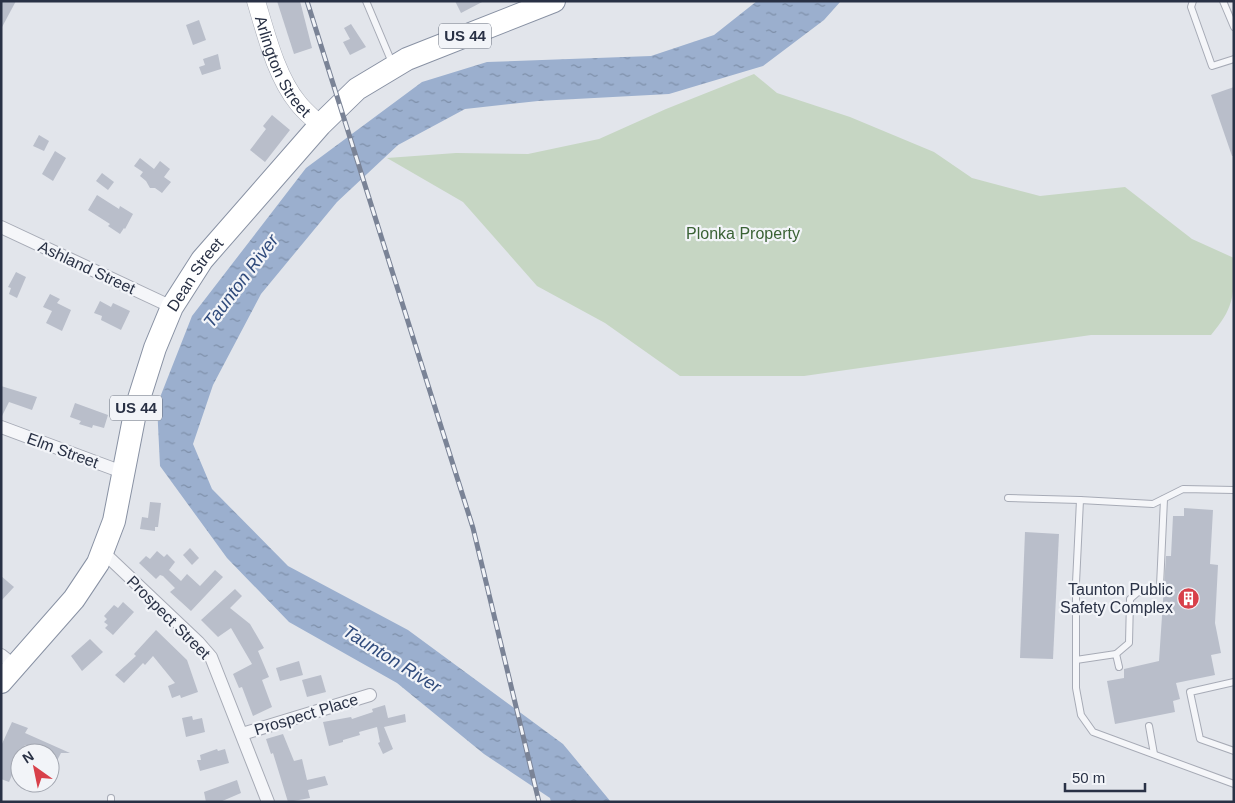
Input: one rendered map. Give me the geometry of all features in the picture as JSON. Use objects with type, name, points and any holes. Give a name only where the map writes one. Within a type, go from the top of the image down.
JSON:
[{"type":"highway","name":"Dean Street","points":[[6,668],[81,591],[103,552],[114,522],[125,473],[136,408],[155,348],[172,307],[192,274],[223,234],[349,95],[393,66],[554,1]]},
{"type":"street","name":"Arlington Street","points":[[256,1],[274,55],[290,92],[297,103],[320,125]]},
{"type":"street","name":"Ashland Street","points":[[1,227],[172,307]]},
{"type":"street","name":"Elm Street","points":[[1,427],[125,473]]},
{"type":"street","name":"Prospect Street","points":[[103,552],[198,642],[211,657],[268,802]]},
{"type":"street","name":"Prospect Place","points":[[242,734],[370,695]]},
{"type":"lane","points":[[366,1],[393,66]]},
{"type":"lane","points":[[1193,1],[1191,7],[1212,66],[1234,59]]},
{"type":"lane","points":[[1223,1],[1234,27]]},
{"type":"lane","points":[[1008,498],[1153,504],[1183,489],[1234,490]]},
{"type":"lane","points":[[1076,660],[1116,654],[1128,643],[1130,599],[1138,592],[1153,592],[1160,586],[1164,499]]},
{"type":"lane","points":[[1080,500],[1076,583],[1076,660],[1078,698],[1081,715],[1088,728],[1092,732],[1234,784]]},
{"type":"lane","points":[[1116,654],[1119,667]]},
{"type":"lane","points":[[1234,682],[1190,692],[1200,739],[1234,751]]},
{"type":"lane","points":[[1149,726],[1154,754]]},
{"type":"green space","name":"Plonka Property","points":[[754,74],[777,93],[850,117],[934,152],[972,178],[1040,196],[1125,187],[1192,239],[1234,258],[1232,300],[1225,316],[1211,335],[1091,335],[804,376],[680,376],[605,323],[537,286],[463,202],[387,158],[456,153],[528,154],[599,139],[666,109]]},
{"type":"water","name":"Taunton River","points":[[757,1],[841,1],[824,20],[763,66],[669,94],[538,101],[465,109],[398,145],[337,202],[261,294],[213,385],[193,444],[212,489],[288,566],[408,630],[563,744],[611,802],[551,802],[550,798],[484,754],[397,683],[289,622],[227,558],[160,466],[157,405],[192,316],[306,168],[422,82],[487,62],[651,56],[714,35]]},
{"type":"building","points":[[1,1],[16,1],[1,29]]},
{"type":"building","points":[[277,1],[300,1],[312,48],[294,54]]},
{"type":"building","points":[[455,1],[484,1],[461,13]]},
{"type":"building","points":[[199,20],[206,40],[193,45],[186,25]]},
{"type":"building","points":[[351,24],[366,47],[350,55],[343,42],[350,39],[344,28]]},
{"type":"building","points":[[218,54],[221,69],[202,75],[199,67],[205,65],[203,59]]},
{"type":"building","points":[[1234,87],[1234,156],[1232,156],[1211,95]]},
{"type":"building","points":[[272,115],[290,130],[265,162],[250,150],[266,129],[263,126]]},
{"type":"building","points":[[39,135],[49,141],[44,151],[33,146]]},
{"type":"building","points":[[55,151],[66,158],[53,181],[42,174]]},
{"type":"building","points":[[140,158],[154,169],[160,161],[170,169],[164,177],[171,182],[162,193],[155,188],[150,188],[140,176],[143,172],[134,166]]},
{"type":"building","points":[[102,173],[114,182],[108,190],[96,181]]},
{"type":"building","points":[[97,195],[119,209],[120,206],[133,214],[120,234],[108,226],[110,224],[88,210]]},
{"type":"building","points":[[16,272],[26,277],[17,298],[9,294],[11,288],[8,287]]},
{"type":"building","points":[[50,294],[60,299],[57,303],[71,310],[62,331],[46,323],[52,311],[43,307]]},
{"type":"building","points":[[100,301],[111,307],[113,303],[130,311],[121,330],[101,320],[102,316],[94,313]]},
{"type":"building","points":[[1,386],[37,397],[32,410],[9,402],[1,418]]},
{"type":"building","points":[[75,403],[108,415],[104,428],[93,425],[92,428],[79,424],[81,421],[70,417]]},
{"type":"building","points":[[150,502],[161,503],[158,527],[155,527],[155,531],[140,529],[142,517],[148,518]]},
{"type":"building","name":"Taunton Public Safety Complex","points":[[1184,508],[1213,510],[1210,564],[1218,565],[1215,623],[1221,653],[1211,655],[1215,675],[1176,683],[1180,699],[1173,701],[1175,712],[1115,724],[1107,681],[1124,678],[1124,669],[1159,661],[1166,556],[1171,556],[1173,516],[1184,516]]},
{"type":"building","points":[[1025,532],[1059,534],[1053,659],[1020,658]]},
{"type":"building","points":[[190,548],[199,558],[192,565],[183,555]]},
{"type":"building","points":[[157,551],[164,557],[167,554],[175,562],[169,570],[181,581],[187,574],[200,586],[215,570],[223,577],[191,611],[170,592],[175,588],[163,576],[160,575],[156,579],[139,563],[146,556],[150,559]]},
{"type":"building","points":[[1,576],[14,587],[1,601]]},
{"type":"building","points":[[235,589],[242,596],[230,608],[250,624],[264,648],[258,651],[269,677],[262,680],[272,707],[253,716],[242,687],[239,688],[233,674],[252,664],[231,628],[218,637],[201,620]]},
{"type":"building","points":[[123,602],[134,612],[113,635],[105,628],[108,625],[104,622],[107,619],[104,616],[114,605],[118,608]]},
{"type":"building","points":[[156,630],[187,660],[198,692],[181,698],[180,695],[172,698],[168,686],[175,683],[153,656],[145,665],[143,663],[124,683],[115,675],[136,656],[134,654]]},
{"type":"building","points":[[90,639],[103,652],[82,671],[71,656]]},
{"type":"building","points":[[299,661],[303,675],[280,681],[276,668]]},
{"type":"building","points":[[321,675],[326,692],[307,697],[302,680]]},
{"type":"building","points":[[385,705],[388,718],[405,714],[406,722],[384,727],[393,749],[383,754],[378,743],[380,742],[377,727],[359,732],[360,735],[329,746],[323,722],[351,717],[352,719],[373,712],[372,709]]},
{"type":"building","points":[[192,716],[193,720],[202,718],[205,732],[186,737],[182,718]]},
{"type":"building","points":[[12,722],[28,728],[25,733],[48,743],[10,743],[9,782],[1,779],[1,746]]},
{"type":"building","points":[[283,734],[294,761],[302,759],[307,780],[325,776],[328,785],[308,790],[310,798],[288,802],[273,753],[271,754],[266,739]]},
{"type":"building","points":[[60,749],[70,753],[61,753],[60,755]]},
{"type":"building","points":[[217,749],[218,751],[225,749],[229,763],[200,771],[197,760],[201,760],[200,755]]},
{"type":"building","points":[[237,780],[241,793],[220,802],[206,802],[204,792]]},
{"type":"railway","points":[[307,1],[473,528],[539,802]]},
{"type":"place","name":"Taunton Public Safety Complex","points":[[1189,598]]}]
